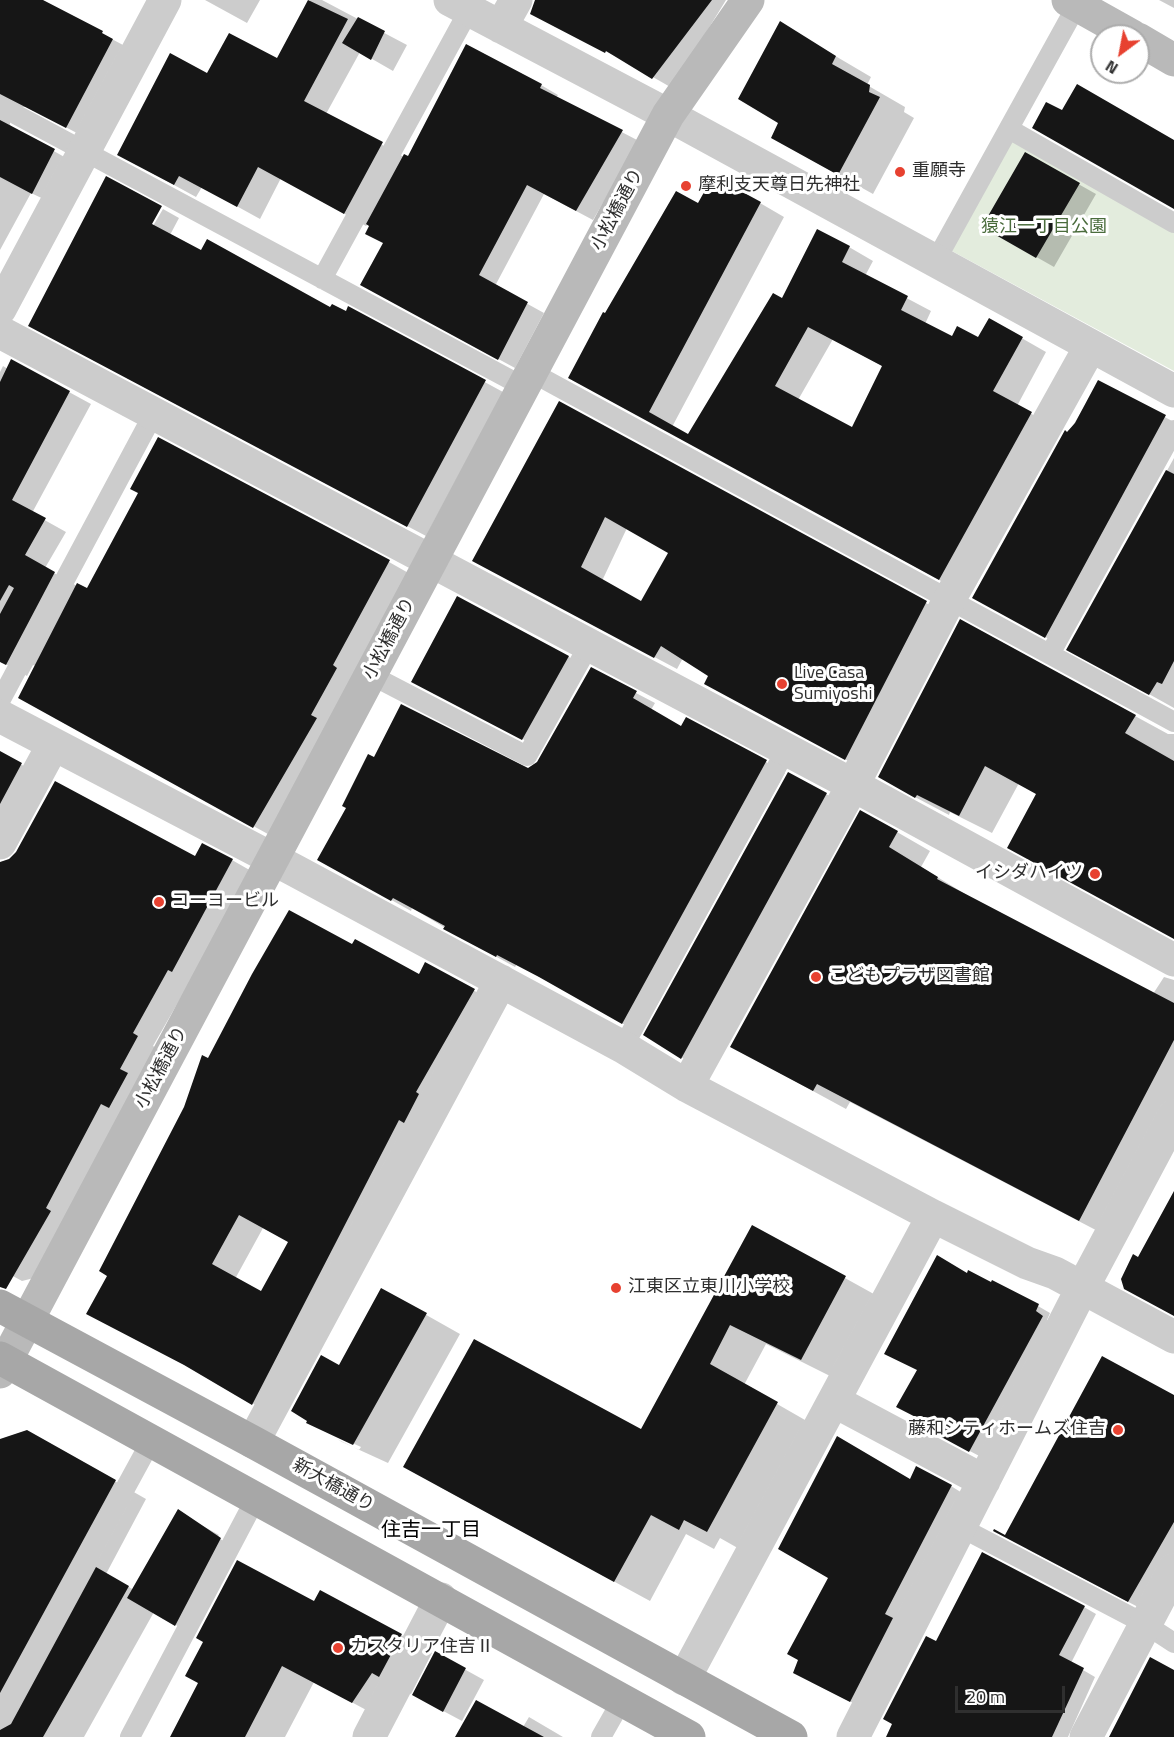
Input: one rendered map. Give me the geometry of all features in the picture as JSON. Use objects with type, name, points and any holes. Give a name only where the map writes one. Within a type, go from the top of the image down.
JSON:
[{"type":"main road","name":"新大橋通り","points":[[14,1313],[791,1737]]},
{"type":"main road","points":[[2,1364],[151,1441],[441,1599],[677,1734]]},
{"type":"street","points":[[0,309],[165,0]]},
{"type":"street","name":"小松橋通り","points":[[2,1364],[14,1313],[46,1287],[668,115],[748,0]]},
{"type":"street","points":[[1072,2],[1111,24]]},
{"type":"street","points":[[460,5],[509,14],[668,115],[1174,391]]},
{"type":"street","points":[[1150,46],[1174,60]]},
{"type":"street","points":[[0,332],[853,785],[1174,960]]},
{"type":"street","points":[[687,1086],[1090,347]]},
{"type":"street","points":[[0,716],[501,981],[623,1047],[687,1086],[933,1216],[1083,1288],[1174,1337]]},
{"type":"street","points":[[0,843],[52,745]]},
{"type":"street","points":[[253,1442],[501,981]]},
{"type":"street","points":[[853,1737],[1083,1288],[1174,1116]]},
{"type":"street","points":[[684,1679],[933,1216]]},
{"type":"street","points":[[834,1401],[984,1481]]},
{"type":"street","points":[[1086,1737],[1174,1570]]},
{"type":"street","points":[[369,1737],[441,1599]]},
{"type":"lane","points":[[935,262],[1009,129],[1072,2]]},
{"type":"lane","points":[[322,279],[460,5]]},
{"type":"lane","points":[[0,106],[322,279],[528,380],[950,600],[1174,722]]},
{"type":"lane","points":[[1009,129],[1174,223]]},
{"type":"lane","points":[[0,701],[154,413]]},
{"type":"lane","points":[[1050,654],[1174,430]]},
{"type":"lane","points":[[371,675],[527,756],[589,645]]},
{"type":"lane","points":[[623,1047],[786,750]]},
{"type":"lane","points":[[0,1718],[151,1441]]},
{"type":"lane","points":[[130,1737],[256,1498]]},
{"type":"lane","points":[[960,1527],[1145,1624],[1174,1642]]},
{"type":"lane","points":[[601,1737],[621,1700]]},
{"type":"green space","name":"猿江一丁目公園","points":[[1011,137],[1174,229],[1174,371],[950,250]]},
{"type":"building","points":[[0,0],[43,0],[103,31],[102,33],[113,39],[66,128],[0,94]]},
{"type":"building","points":[[308,0],[348,19],[304,101],[383,142],[344,214],[258,167],[237,207],[179,176],[174,185],[117,155],[170,53],[207,73],[229,33],[277,58]]},
{"type":"building","points":[[535,0],[712,0],[652,79],[606,51],[605,53],[530,14]]},
{"type":"building","points":[[358,17],[385,31],[371,60],[342,43]]},
{"type":"building","points":[[780,21],[836,56],[832,64],[870,85],[869,92],[880,97],[838,175],[771,138],[778,123],[738,99]]},
{"type":"building","points":[[466,44],[542,84],[540,88],[623,130],[576,211],[527,185],[479,275],[528,302],[498,360],[360,285],[383,243],[365,234],[369,226],[366,224],[404,154],[408,156]]},
{"type":"building","points":[[1077,84],[1174,140],[1174,209],[1032,128],[1046,102],[1062,110]]},
{"type":"building","points":[[0,120],[55,149],[32,194],[0,177]]},
{"type":"building","points":[[1025,152],[1080,183],[1036,258],[994,234],[996,231],[984,223]]},
{"type":"building","points":[[106,176],[162,206],[152,224],[201,250],[207,239],[330,307],[332,304],[346,311],[348,306],[486,380],[407,527],[28,326]]},
{"type":"building","points":[[713,176],[761,202],[649,412],[688,434],[773,293],[782,298],[817,229],[850,246],[842,262],[908,296],[901,310],[952,336],[957,326],[978,337],[989,318],[1023,337],[993,391],[1032,412],[939,580],[568,378],[603,312],[605,313],[676,191],[698,203]],"holes":[[[808,327],[882,366],[852,427],[775,386]]]},
{"type":"building","points":[[11,359],[70,391],[12,500],[46,518],[25,555],[55,572],[6,665],[0,662],[0,614],[14,588],[9,585],[0,601],[0,382]]},
{"type":"building","points":[[1098,380],[1166,415],[1045,638],[972,598],[1065,430],[1067,432],[1075,423]]},
{"type":"building","points":[[559,401],[927,601],[845,760],[704,684],[708,676],[661,646],[654,658],[472,561]],"holes":[[[605,517],[668,553],[641,601],[581,567]]]},
{"type":"building","points":[[158,437],[390,560],[333,665],[337,668],[311,715],[317,718],[253,828],[18,698],[77,583],[87,588],[138,493],[130,489]]},
{"type":"building","points":[[1166,470],[1174,474],[1174,661],[1162,684],[1157,682],[1149,695],[1066,650]]},
{"type":"building","points":[[457,596],[569,656],[522,740],[411,682]]},
{"type":"building","points":[[960,619],[1136,715],[1125,733],[1174,761],[1174,939],[1007,848],[1036,794],[985,766],[959,816],[917,795],[915,798],[878,777]]},
{"type":"building","points":[[591,667],[637,691],[633,698],[681,726],[686,717],[767,760],[622,1024],[539,977],[443,929],[445,926],[393,898],[391,901],[317,860],[346,808],[342,806],[368,754],[374,757],[401,704],[528,768],[537,762]]},
{"type":"building","points":[[0,751],[22,763],[0,804]]},
{"type":"building","points":[[788,772],[827,793],[681,1059],[643,1035]]},
{"type":"building","points":[[55,781],[195,856],[202,843],[233,859],[172,972],[168,970],[133,1033],[138,1036],[120,1069],[128,1073],[109,1108],[101,1104],[46,1208],[51,1211],[6,1289],[0,1287],[0,862],[9,859],[16,852]]},
{"type":"building","points":[[860,810],[898,831],[889,847],[938,877],[937,879],[1174,1003],[1174,1040],[1079,1221],[817,1084],[813,1091],[730,1047]]},
{"type":"building","points":[[289,910],[352,944],[355,939],[419,974],[425,962],[475,989],[416,1092],[419,1094],[404,1123],[399,1120],[252,1405],[184,1365],[86,1314],[107,1276],[99,1271],[184,1107],[202,1055],[208,1058]],"holes":[[[239,1215],[288,1242],[261,1291],[212,1264]]]},
{"type":"building","points":[[1174,1191],[1174,1316],[1124,1289],[1121,1279],[1133,1254],[1138,1257]]},
{"type":"building","points":[[752,1225],[846,1276],[801,1360],[730,1325],[710,1364],[778,1402],[707,1532],[684,1520],[679,1530],[651,1515],[614,1582],[403,1467],[474,1339],[641,1429]]},
{"type":"building","points":[[937,1255],[967,1273],[968,1270],[991,1282],[992,1280],[1039,1304],[1036,1311],[1043,1316],[969,1452],[934,1433],[937,1428],[896,1407],[917,1370],[884,1354]]},
{"type":"building","points":[[381,1288],[427,1313],[353,1445],[306,1423],[307,1421],[291,1411],[321,1355],[339,1365]]},
{"type":"building","name":"藤和シティホームズ住吉","points":[[1102,1356],[1174,1395],[1174,1522],[1128,1602],[993,1531],[994,1529],[1005,1535]]},
{"type":"building","points":[[27,1430],[116,1480],[0,1693],[0,1439]]},
{"type":"building","points":[[837,1436],[910,1479],[916,1466],[952,1485],[885,1614],[893,1618],[850,1702],[793,1673],[798,1660],[787,1654],[828,1578],[778,1549]]},
{"type":"building","points":[[178,1509],[221,1538],[175,1626],[127,1598]]},
{"type":"building","points":[[982,1552],[1085,1606],[1059,1655],[1084,1668],[1052,1737],[886,1737],[892,1724],[883,1719],[926,1636],[936,1641]]},
{"type":"building","points":[[237,1560],[314,1601],[320,1590],[402,1634],[379,1677],[372,1673],[352,1703],[282,1666],[245,1737],[170,1737],[198,1683],[185,1676],[203,1642],[196,1638]]},
{"type":"building","points":[[96,1567],[129,1586],[98,1641],[43,1737],[0,1737],[0,1730],[11,1724]]},
{"type":"building","points":[[435,1651],[466,1668],[443,1712],[412,1695]]},
{"type":"building","points":[[1150,1657],[1174,1670],[1174,1737],[1109,1737]]},
{"type":"building","points":[[476,1700],[544,1737],[455,1737]]},
{"type":"place","name":"重願寺","points":[[900,172]]},
{"type":"place","name":"摩利支天尊日先神社","points":[[686,186]]},
{"type":"place","name":"Live Casa Sumiyoshi","points":[[782,684]]},
{"type":"place","name":"イシダハイツ","points":[[1095,874]]},
{"type":"place","name":"コーヨービル","points":[[159,902]]},
{"type":"place","name":"こどもプラザ図書館","points":[[816,977]]},
{"type":"place","name":"江東区立東川小学校","points":[[616,1288]]},
{"type":"place","name":"藤和シティホームズ住吉","points":[[1118,1430]]},
{"type":"place","name":"カスタリア住吉Ⅱ","points":[[338,1648]]},
{"type":"district","name":"住吉一丁目","points":[[431,1531]]}]
